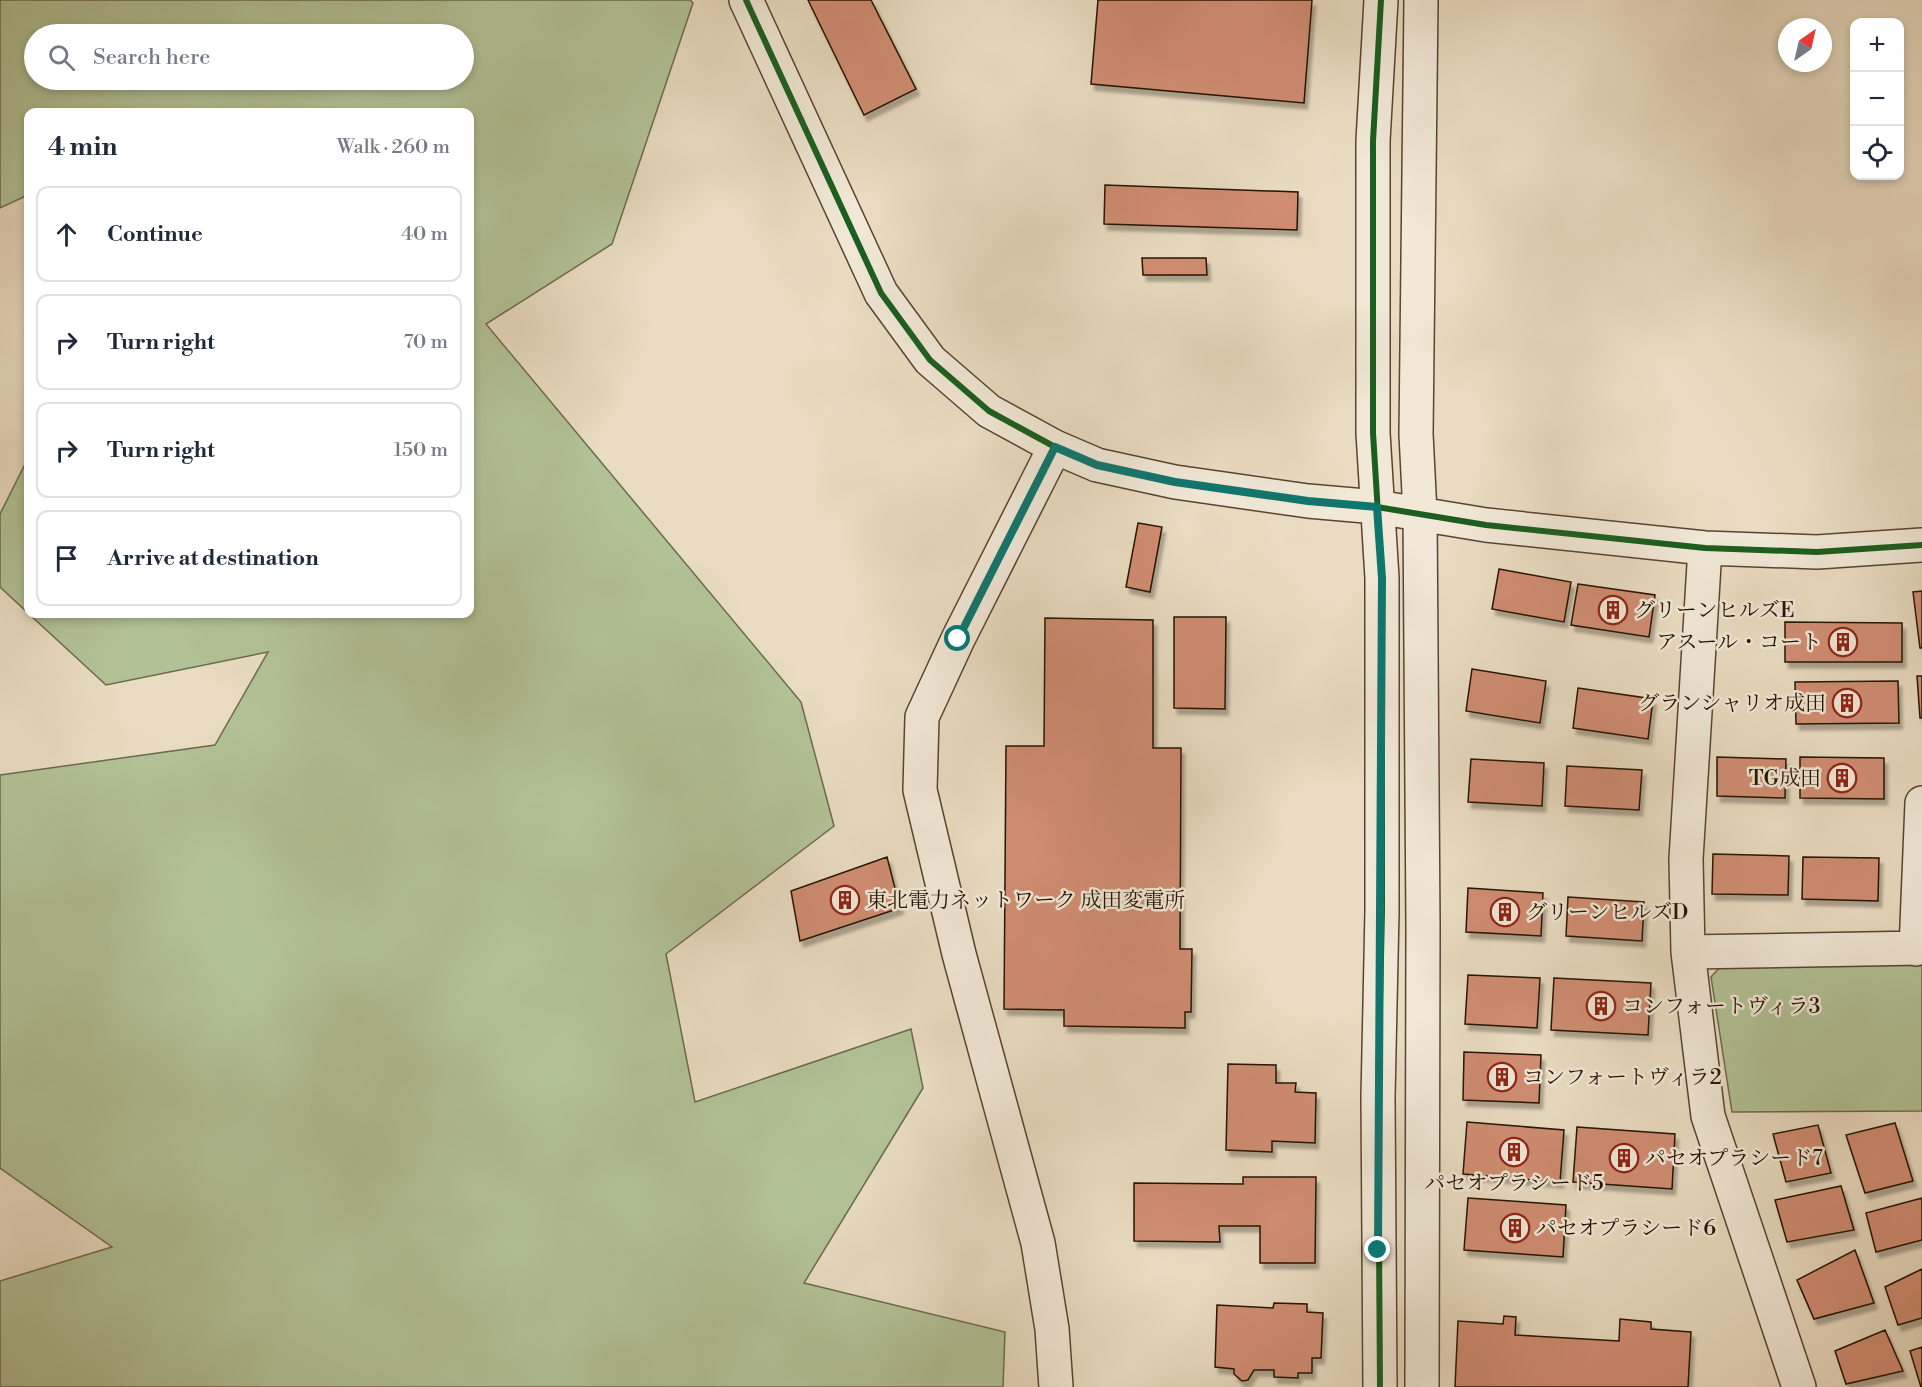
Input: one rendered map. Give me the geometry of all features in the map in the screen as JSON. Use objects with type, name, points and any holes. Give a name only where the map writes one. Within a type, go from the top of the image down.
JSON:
[{"type":"street","points":[[746,0],[881,293],[930,360],[989,411],[1055,447],[1097,465],[1175,482],[1308,501],[1377,507],[1486,525],[1705,548],[1817,552],[1922,545]]},
{"type":"street","points":[[1380,1387],[1378,1097],[1382,911],[1382,578],[1373,433],[1373,141],[1381,0]]},
{"type":"street","points":[[1421,0],[1416,434],[1420,513],[1424,926],[1422,1387]]},
{"type":"street","points":[[1055,447],[958,639],[922,717],[920,790],[959,954],[1038,1243],[1052,1329],[1056,1387]]},
{"type":"street","points":[[1705,548],[1686,859],[1688,952],[1708,1116],[1799,1387]]},
{"type":"street","points":[[1688,952],[1919,948],[1922,802]]},
{"type":"green space","points":[[0,0],[690,0],[693,3],[612,244],[486,324],[801,702],[834,826],[666,954],[695,1102],[911,1029],[923,1088],[804,1283],[1005,1332],[1003,1387],[0,1387],[0,1281],[112,1247],[0,1168],[0,775],[215,745],[268,652],[106,685],[33,618],[474,618],[474,108],[24,108],[24,197],[0,208]]},
{"type":"green space","points":[[24,466],[24,609],[0,587],[0,514]]},
{"type":"green space","points":[[1922,960],[1922,1111],[1732,1112],[1711,977],[1723,964]]},
{"type":"building","points":[[808,0],[871,0],[916,89],[864,115]]},
{"type":"building","points":[[1098,0],[1312,0],[1304,103],[1091,84]]},
{"type":"building","points":[[1105,185],[1298,192],[1297,230],[1104,224]]},
{"type":"building","points":[[1142,258],[1206,258],[1207,275],[1143,275]]},
{"type":"building","points":[[1138,523],[1162,527],[1150,592],[1126,587]]},
{"type":"building","points":[[1499,569],[1571,582],[1564,622],[1492,609]]},
{"type":"building","name":"グリーンヒルズE","points":[[1578,584],[1655,595],[1649,637],[1571,625]]},
{"type":"building","points":[[1922,591],[1922,648],[1920,648],[1913,592]]},
{"type":"building","points":[[1174,617],[1226,617],[1225,709],[1174,708]]},
{"type":"building","points":[[1045,618],[1153,620],[1153,748],[1181,748],[1180,949],[1192,949],[1191,1012],[1185,1012],[1185,1028],[1064,1026],[1064,1010],[1004,1009],[1006,746],[1044,746]]},
{"type":"building","name":"アスール・コート","points":[[1785,622],[1902,623],[1902,662],[1785,662]]},
{"type":"building","points":[[1472,669],[1546,681],[1540,723],[1466,711]]},
{"type":"building","points":[[1917,676],[1922,676],[1922,718],[1920,718]]},
{"type":"building","name":"グランシャリオ成田","points":[[1898,681],[1899,723],[1796,724],[1795,682]]},
{"type":"building","points":[[1578,688],[1653,699],[1648,739],[1573,728]]},
{"type":"building","points":[[1717,757],[1786,759],[1785,798],[1717,796]]},
{"type":"building","name":"TG成田","points":[[1800,757],[1884,758],[1884,799],[1800,798]]},
{"type":"building","points":[[1471,759],[1544,763],[1542,806],[1468,802]]},
{"type":"building","points":[[1567,766],[1642,770],[1639,810],[1565,806]]},
{"type":"building","points":[[1713,854],[1789,856],[1788,895],[1712,894]]},
{"type":"building","name":"東北電力ネットワーク 成田変電所","points":[[887,857],[900,908],[800,941],[791,891]]},
{"type":"building","points":[[1803,857],[1879,858],[1878,901],[1802,899]]},
{"type":"building","name":"グリーンヒルズD","points":[[1468,888],[1543,893],[1541,936],[1466,932]]},
{"type":"building","points":[[1568,897],[1644,902],[1642,941],[1566,936]]},
{"type":"building","points":[[1468,975],[1540,978],[1537,1028],[1465,1024]]},
{"type":"building","name":"コンフォートヴィラ3","points":[[1554,978],[1651,983],[1648,1035],[1551,1030]]},
{"type":"building","name":"コンフォートヴィラ2","points":[[1464,1052],[1541,1055],[1539,1103],[1463,1100]]},
{"type":"building","points":[[1228,1064],[1276,1065],[1276,1083],[1296,1083],[1295,1092],[1316,1093],[1315,1143],[1272,1141],[1272,1152],[1226,1150]]},
{"type":"building","name":"パセオプラシード5","points":[[1467,1122],[1564,1130],[1560,1182],[1463,1174]]},
{"type":"building","points":[[1895,1123],[1913,1181],[1865,1193],[1846,1135]]},
{"type":"building","points":[[1818,1125],[1831,1173],[1786,1182],[1773,1134]]},
{"type":"building","name":"パセオプラシード7","points":[[1577,1127],[1675,1134],[1672,1189],[1573,1182]]},
{"type":"building","points":[[1243,1177],[1316,1177],[1315,1263],[1260,1263],[1260,1226],[1219,1226],[1220,1242],[1134,1241],[1134,1183],[1243,1184]]},
{"type":"building","points":[[1841,1186],[1854,1230],[1787,1242],[1775,1200]]},
{"type":"building","name":"パセオプラシード6","points":[[1468,1198],[1566,1205],[1563,1257],[1464,1250]]},
{"type":"building","points":[[1922,1198],[1922,1240],[1876,1252],[1866,1213]]},
{"type":"building","points":[[1855,1250],[1874,1303],[1814,1319],[1797,1280]]},
{"type":"building","points":[[1922,1269],[1922,1318],[1898,1325],[1885,1287]]},
{"type":"building","points":[[1274,1303],[1307,1304],[1307,1312],[1323,1313],[1321,1358],[1312,1358],[1312,1373],[1298,1373],[1298,1378],[1274,1377],[1274,1370],[1254,1370],[1248,1380],[1242,1381],[1234,1374],[1234,1369],[1215,1367],[1217,1305],[1273,1308]]},
{"type":"building","points":[[1504,1316],[1516,1317],[1515,1335],[1619,1341],[1620,1319],[1651,1322],[1651,1329],[1691,1332],[1688,1387],[1455,1387],[1458,1321],[1503,1324]]},
{"type":"building","points":[[1885,1330],[1903,1371],[1846,1384],[1835,1351]]},
{"type":"building","points":[[1922,1347],[1922,1387],[1921,1387],[1910,1351]]},
{"type":"cycle path","points":[[746,0],[881,293],[930,360],[989,411],[1055,447],[1097,465],[1175,482],[1308,501],[1377,507],[1486,525],[1705,548],[1817,552],[1922,545]]},
{"type":"cycle path","points":[[1380,1387],[1378,1097],[1382,911],[1382,578],[1373,433],[1373,141],[1381,0]]},
{"type":"place","name":"グリーンヒルズE","points":[[1613,610]]},
{"type":"place","name":"アスール・コート","points":[[1843,642]]},
{"type":"place","name":"グランシャリオ成田","points":[[1847,703]]},
{"type":"place","name":"TG成田","points":[[1842,778]]},
{"type":"place","name":"東北電力ネットワーク 成田変電所","points":[[845,900]]},
{"type":"place","name":"グリーンヒルズD","points":[[1505,912]]},
{"type":"place","name":"コンフォートヴィラ3","points":[[1601,1006]]},
{"type":"place","name":"コンフォートヴィラ2","points":[[1502,1077]]},
{"type":"place","name":"パセオプラシード5","points":[[1514,1152]]},
{"type":"place","name":"パセオプラシード7","points":[[1624,1158]]},
{"type":"place","name":"パセオプラシード6","points":[[1515,1228]]},
{"type":"route","points":[[958,639],[1055,447],[1097,465],[1175,482],[1308,501],[1377,507],[1382,578],[1382,911],[1378,1097],[1378,1250]]}]
